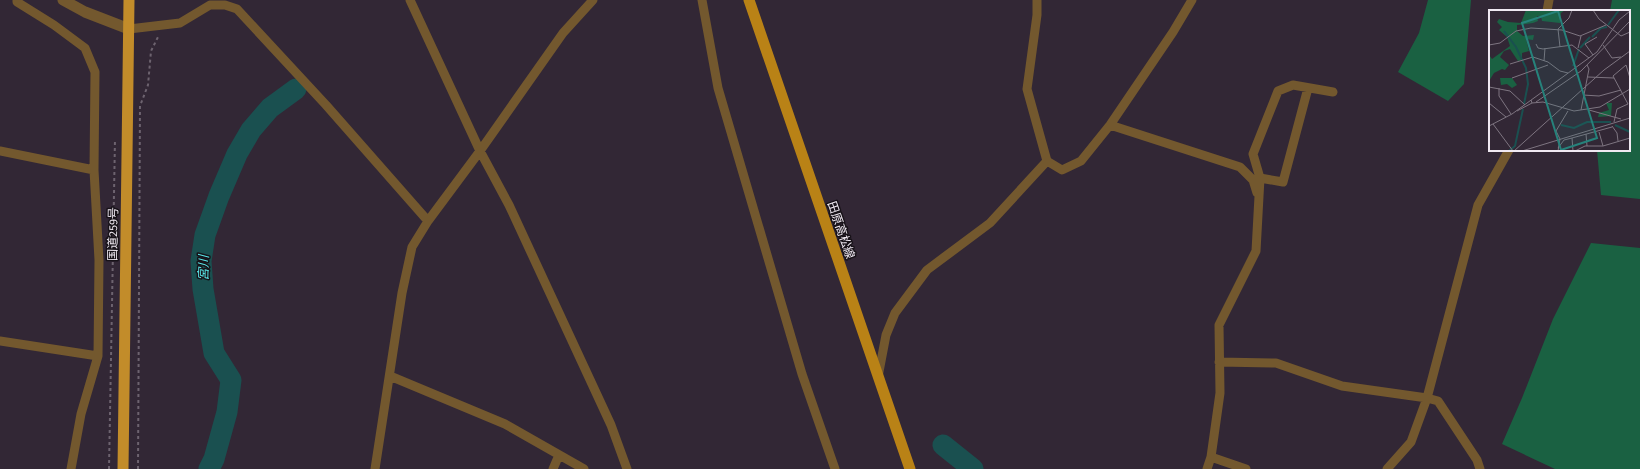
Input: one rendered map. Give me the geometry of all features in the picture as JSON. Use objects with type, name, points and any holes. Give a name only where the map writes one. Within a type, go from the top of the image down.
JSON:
[{"type":"highway","name":"国道259号","points":[[123,469],[129,0]]},
{"type":"main road","name":"田原高松線","points":[[749,0],[877,377],[910,469]]},
{"type":"street","points":[[17,0],[17,2],[54,25],[86,48],[96,72],[94,170],[100,260],[98,356],[81,414],[71,469]]},
{"type":"street","points":[[63,0],[85,12],[129,29],[180,23],[210,4],[225,5],[237,9],[326,105],[428,221]]},
{"type":"street","points":[[410,0],[480,151],[522,233],[610,425],[628,469]]},
{"type":"street","points":[[375,467],[402,293],[412,247],[428,221],[480,151],[563,33],[593,0]]},
{"type":"street","points":[[702,0],[718,88],[802,374],[835,469]]},
{"type":"street","points":[[1037,0],[1037,15],[1027,89],[1047,161],[1062,170],[1081,161],[1110,125],[1173,32],[1192,0]]},
{"type":"street","points":[[1547,10],[1549,0]]},
{"type":"street","points":[[1207,469],[1211,457],[1220,393],[1219,325],[1256,250],[1260,178],[1253,154],[1278,91],[1293,85],[1333,92]]},
{"type":"street","points":[[1260,178],[1283,182],[1308,88]]},
{"type":"street","points":[[1110,125],[1240,166],[1253,180],[1259,198]]},
{"type":"street","points":[[0,151],[94,170]]},
{"type":"street","points":[[1387,469],[1411,442],[1427,398],[1478,205],[1507,151]]},
{"type":"street","points":[[877,377],[886,335],[895,313],[927,270],[990,223],[1047,161]]},
{"type":"street","points":[[0,341],[98,356]]},
{"type":"street","points":[[1219,362],[1276,363],[1342,386],[1427,398],[1438,401],[1478,460],[1480,469]]},
{"type":"street","points":[[390,376],[505,424],[584,469]]},
{"type":"street","points":[[553,469],[559,455]]},
{"type":"street","points":[[1211,457],[1246,469]]},
{"type":"path","points":[[138,469],[140,106],[148,85],[151,51],[164,25]]},
{"type":"path","points":[[109,469],[115,135]]},
{"type":"green space","points":[[1428,0],[1471,0],[1464,84],[1448,101],[1398,72],[1419,33]]},
{"type":"green space","points":[[1612,0],[1640,0],[1640,199],[1601,195],[1597,151],[1630,151],[1630,10],[1610,10]]},
{"type":"green space","points":[[1591,243],[1640,248],[1640,469],[1555,469],[1502,444],[1553,319]]},
{"type":"waterway","name":"宮川","points":[[209,469],[214,459],[227,412],[231,380],[214,353],[203,289],[201,261],[205,235],[219,196],[237,154],[251,130],[270,108],[296,89]]},
{"type":"waterway","points":[[943,445],[973,469]]}]
